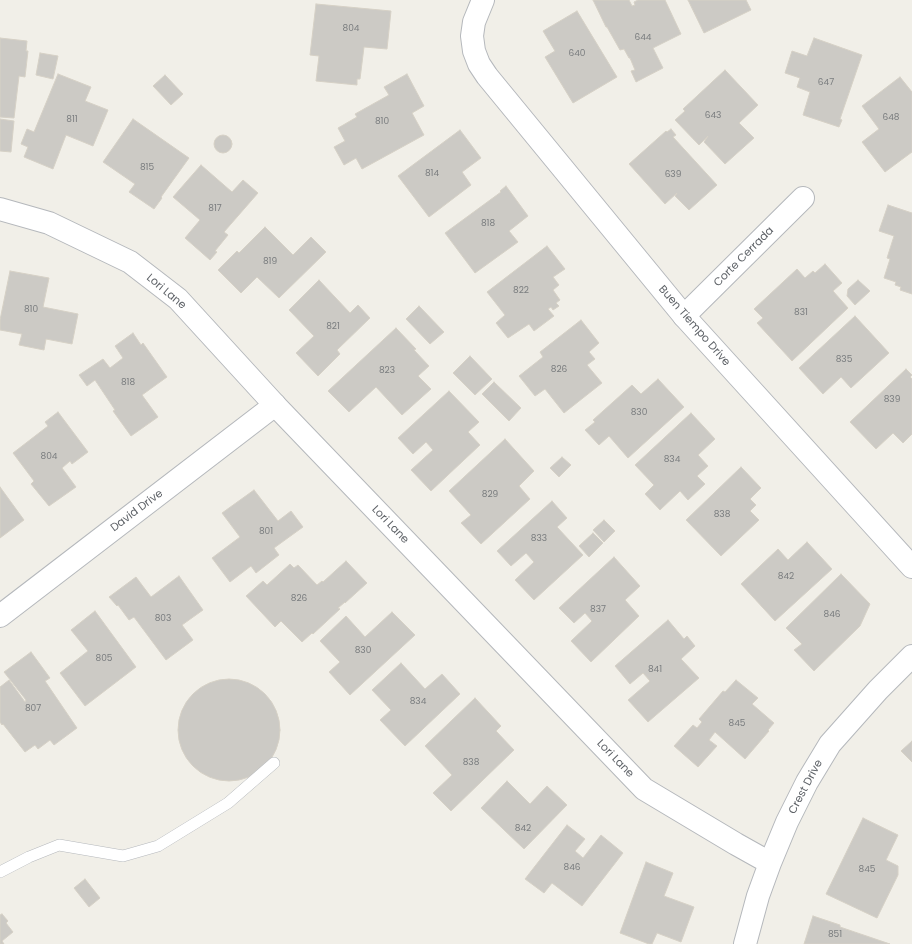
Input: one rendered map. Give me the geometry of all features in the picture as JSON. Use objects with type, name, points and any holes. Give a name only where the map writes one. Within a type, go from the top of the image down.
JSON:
[{"type":"street","name":"Buen Tiempo Drive","points":[[483,0],[474,22],[472,36],[474,51],[479,64],[487,76],[684,316],[912,567]]},
{"type":"street","name":"Corte Cerrada","points":[[684,316],[803,198]]},
{"type":"street","name":"Lori Lane","points":[[0,209],[49,223],[130,262],[178,299],[275,405],[644,789],[770,863]]},
{"type":"street","name":"David Drive","points":[[0,616],[275,405]]},
{"type":"street","name":"Crest Drive","points":[[745,944],[758,896],[770,863],[787,822],[807,782],[830,744],[878,690],[912,656]]},
{"type":"lane","points":[[0,872],[29,857],[59,845],[123,856],[158,846],[228,803],[274,762]]},
{"type":"building","points":[[593,0],[629,0],[632,6],[635,5],[634,2],[638,0],[665,0],[681,34],[653,48],[663,68],[636,82],[631,71],[635,70],[630,58],[624,49],[620,50],[606,27]]},
{"type":"building","points":[[688,0],[746,0],[751,10],[704,33]]},
{"type":"building","points":[[316,4],[391,11],[387,49],[364,47],[360,79],[357,79],[357,85],[316,81],[319,56],[310,55]]},
{"type":"building","points":[[577,11],[617,77],[573,103],[545,57],[555,51],[543,31]]},
{"type":"building","points":[[0,38],[27,41],[26,51],[28,51],[25,77],[19,76],[14,118],[0,117]]},
{"type":"building","points":[[814,38],[862,55],[840,119],[842,120],[839,127],[803,115],[810,92],[797,87],[800,78],[785,73],[792,51],[807,56]]},
{"type":"building","points":[[40,53],[58,56],[53,79],[36,75]]},
{"type":"building","points":[[725,70],[758,105],[739,123],[754,138],[725,164],[704,142],[708,136],[699,145],[675,120],[685,111],[683,109]]},
{"type":"building","points":[[58,74],[91,87],[85,101],[108,110],[93,146],[66,135],[53,169],[24,157],[28,147],[21,144],[27,129],[34,132]]},
{"type":"building","points":[[407,74],[424,106],[412,113],[424,135],[362,169],[356,158],[344,165],[334,147],[345,141],[338,128],[357,117],[355,114],[389,95],[384,87]]},
{"type":"building","points":[[165,75],[183,94],[171,105],[153,86]]},
{"type":"building","points":[[900,77],[912,92],[912,152],[885,172],[862,142],[879,129],[862,106]]},
{"type":"building","points":[[0,119],[14,121],[11,152],[0,151]]},
{"type":"building","points":[[133,119],[189,158],[154,209],[129,192],[135,184],[103,162]]},
{"type":"building","points":[[671,129],[676,135],[673,137],[717,185],[689,210],[675,196],[677,193],[665,204],[629,164],[666,131],[667,132]]},
{"type":"building","points":[[460,130],[481,158],[462,172],[471,185],[429,217],[398,176]]},
{"type":"building","points":[[223,135],[229,138],[232,144],[229,150],[223,153],[217,150],[214,144],[217,138]]},
{"type":"building","points":[[201,165],[232,192],[243,180],[258,193],[224,232],[228,235],[215,251],[217,252],[210,260],[185,238],[200,220],[173,197]]},
{"type":"building","points":[[506,186],[528,216],[509,231],[518,242],[475,273],[445,233],[501,192],[500,191]]},
{"type":"building","points":[[888,205],[912,213],[912,294],[900,290],[901,287],[895,285],[896,282],[884,278],[890,259],[887,258],[894,236],[879,231]]},
{"type":"building","points":[[265,227],[293,255],[311,237],[326,252],[279,298],[257,277],[241,293],[218,270],[237,251],[239,253]]},
{"type":"building","points":[[547,246],[565,269],[553,277],[559,285],[553,290],[560,300],[556,303],[559,306],[553,310],[551,307],[548,309],[554,316],[534,331],[529,324],[508,338],[496,323],[505,315],[487,292]]},
{"type":"building","points":[[825,264],[842,283],[833,291],[848,308],[792,361],[757,323],[763,318],[754,309],[797,269],[805,278],[813,271],[815,273]]},
{"type":"building","points":[[10,271],[49,278],[43,307],[78,314],[72,344],[46,339],[44,350],[19,345],[22,334],[0,330],[0,320]]},
{"type":"building","points":[[319,280],[350,313],[358,305],[370,318],[337,350],[340,354],[318,376],[296,353],[314,336],[289,310]]},
{"type":"building","points":[[858,280],[870,291],[855,305],[847,296],[848,289]]},
{"type":"building","points":[[419,306],[444,332],[430,344],[406,319]]},
{"type":"building","points":[[855,316],[889,353],[851,388],[841,377],[823,394],[799,368]]},
{"type":"building","points":[[581,320],[599,343],[589,352],[595,359],[587,365],[602,383],[564,413],[545,389],[535,396],[519,376],[543,357],[540,352]]},
{"type":"building","points":[[396,328],[416,349],[414,350],[429,366],[418,376],[431,389],[402,415],[376,387],[349,412],[328,391]]},
{"type":"building","points":[[133,333],[141,345],[143,343],[167,377],[142,395],[158,417],[131,436],[113,411],[115,410],[95,380],[87,386],[79,375],[103,359],[110,368],[123,358],[115,346]]},
{"type":"building","points":[[470,356],[492,379],[475,395],[453,373]]},
{"type":"building","points":[[906,369],[912,375],[910,377],[912,379],[912,434],[903,443],[893,433],[876,449],[850,422]]},
{"type":"building","points":[[658,379],[684,407],[628,458],[609,436],[599,445],[585,430],[595,422],[593,420],[632,385],[641,394]]},
{"type":"building","points":[[494,382],[521,408],[509,421],[482,394]]},
{"type":"building","points":[[449,391],[479,422],[468,432],[480,445],[431,491],[411,470],[433,450],[426,442],[413,454],[398,438]]},
{"type":"building","points":[[58,412],[88,452],[72,464],[70,461],[62,468],[76,487],[49,506],[31,484],[34,481],[13,453],[48,426],[45,422]]},
{"type":"building","points":[[691,413],[715,439],[698,455],[708,466],[697,476],[705,484],[688,500],[680,491],[660,510],[645,494],[654,485],[635,465]]},
{"type":"building","points":[[505,439],[534,471],[519,486],[530,499],[481,544],[461,523],[471,515],[449,491]]},
{"type":"building","points":[[562,457],[571,465],[559,477],[550,468]]},
{"type":"building","points":[[741,467],[761,488],[750,499],[756,505],[750,511],[759,520],[721,556],[686,520]]},
{"type":"building","points":[[0,487],[24,520],[0,538]]},
{"type":"building","points":[[254,490],[278,521],[291,511],[303,527],[274,548],[279,555],[256,573],[251,566],[230,582],[212,558],[240,537],[222,513]]},
{"type":"building","points":[[552,501],[567,518],[557,527],[583,555],[534,600],[515,580],[534,562],[526,553],[511,566],[497,551]]},
{"type":"building","points":[[604,520],[615,531],[604,542],[593,530]]},
{"type":"building","points":[[593,533],[603,543],[589,557],[579,546]]},
{"type":"building","points":[[807,542],[832,569],[775,621],[741,584],[778,549],[788,560]]},
{"type":"building","points":[[614,557],[640,586],[625,600],[639,616],[591,662],[571,641],[592,621],[585,613],[574,623],[559,608]]},
{"type":"building","points":[[346,561],[367,583],[338,608],[340,609],[313,634],[312,633],[302,642],[281,621],[275,627],[246,596],[263,581],[267,585],[290,564],[294,568],[298,565],[317,585],[322,581],[323,582]]},
{"type":"building","points":[[841,574],[870,604],[860,626],[814,671],[794,650],[802,644],[786,628]]},
{"type":"building","points":[[179,576],[203,610],[182,625],[193,640],[166,660],[134,617],[129,620],[118,605],[117,606],[109,597],[136,577],[151,597]]},
{"type":"building","points":[[95,611],[136,667],[85,706],[60,673],[88,651],[71,630]]},
{"type":"building","points":[[392,612],[415,635],[350,695],[329,672],[340,662],[320,641],[346,616],[365,637]]},
{"type":"building","points":[[668,620],[684,639],[687,636],[695,646],[681,659],[699,678],[648,722],[628,700],[650,681],[643,673],[630,684],[615,666]]},
{"type":"building","points":[[31,652],[50,678],[45,681],[77,728],[54,745],[50,740],[38,749],[35,745],[25,752],[0,722],[0,687],[9,680],[25,702],[26,700],[4,672]]},
{"type":"building","points":[[401,663],[425,689],[442,674],[460,694],[405,746],[380,720],[391,710],[372,690]]},
{"type":"building","points":[[229,679],[248,683],[265,694],[276,711],[280,730],[276,749],[265,766],[248,777],[229,781],[210,777],[193,766],[182,749],[178,730],[182,711],[193,694],[210,683]]},
{"type":"building","points":[[736,680],[758,698],[752,704],[774,723],[745,759],[715,732],[709,740],[717,746],[698,767],[674,746],[693,725],[697,728],[702,722],[699,719],[723,691],[725,692]]},
{"type":"building","points":[[475,698],[501,726],[496,731],[514,750],[451,811],[433,793],[452,775],[425,746]]},
{"type":"building","points":[[912,741],[912,762],[901,751]]},
{"type":"building","points":[[507,781],[530,804],[547,786],[567,805],[524,849],[481,808]]},
{"type":"building","points":[[863,818],[898,835],[886,860],[898,866],[898,875],[877,918],[826,894]]},
{"type":"building","points":[[567,825],[585,839],[575,851],[583,858],[601,835],[623,853],[582,906],[552,883],[544,893],[525,879]]},
{"type":"building","points":[[646,862],[673,873],[664,896],[694,907],[681,942],[657,933],[652,944],[649,944],[620,933]]},
{"type":"building","points":[[85,879],[100,898],[89,907],[74,888]]},
{"type":"building","points":[[2,914],[8,921],[6,923],[13,932],[2,941],[4,944],[0,944],[0,915]]},
{"type":"building","points":[[813,916],[840,925],[840,927],[890,944],[804,944]]}]
